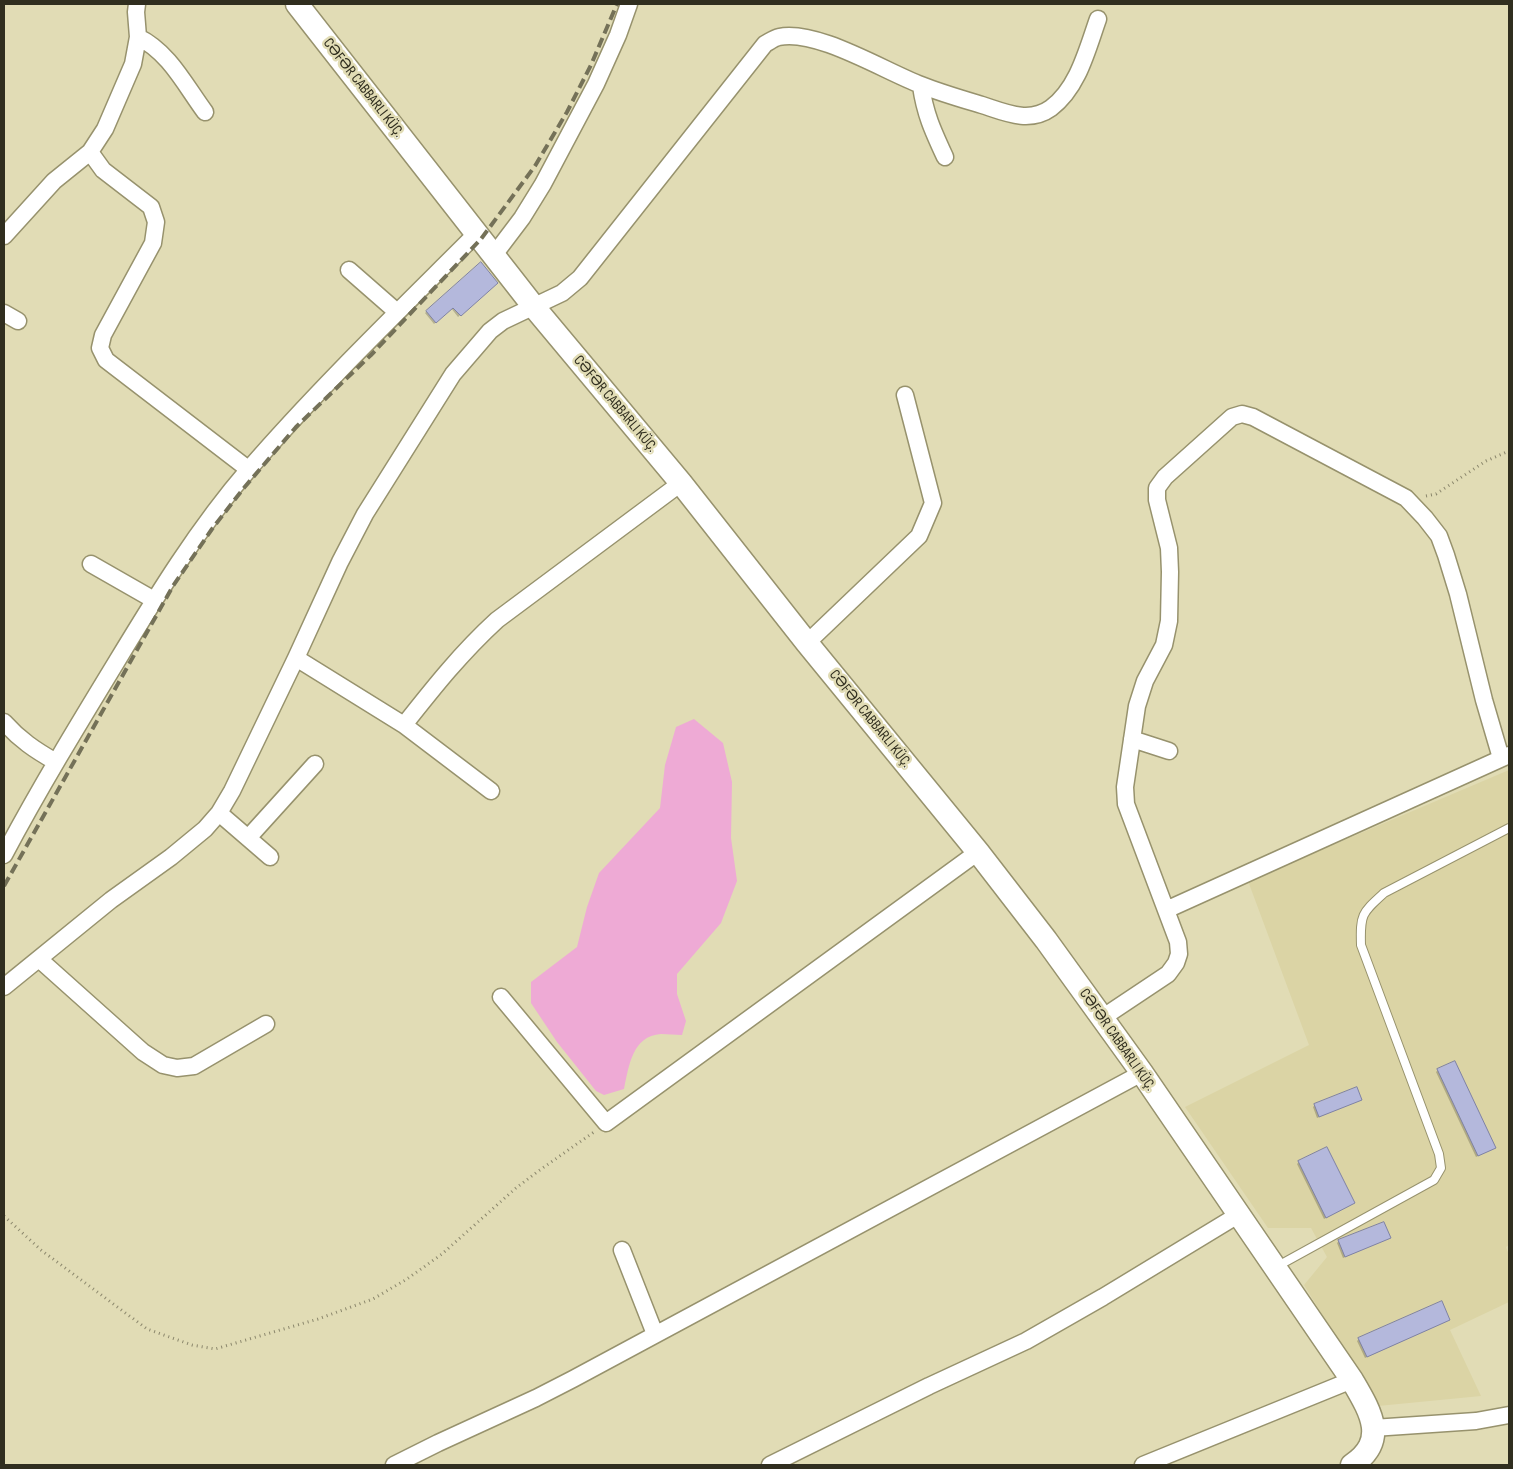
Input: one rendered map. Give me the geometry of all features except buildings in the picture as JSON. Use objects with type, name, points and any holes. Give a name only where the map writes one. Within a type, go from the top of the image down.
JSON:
[{"type":"street","points":[[4,236],[54,180],[90,152],[105,129],[133,64],[138,37],[137,4]]},
{"type":"street","points":[[297,4],[476,234],[681,483],[807,643],[978,852],[1046,940],[1142,1073],[1352,1380],[1367,1406],[1373,1428],[1373,1442],[1359,1460],[1352,1465]]},
{"type":"street","points":[[494,256],[522,218],[543,184],[596,84],[618,35],[629,4]]},
{"type":"street","points":[[4,987],[111,900],[171,857],[205,829],[219,813],[232,791],[340,562],[366,514],[453,374],[490,331],[503,321],[562,293],[580,278],[765,44],[778,37],[800,37],[841,49],[921,86],[1017,116],[1036,115],[1050,109],[1067,93],[1083,60],[1098,19]]},
{"type":"street","points":[[138,37],[149,42],[163,54],[205,112]]},
{"type":"street","points":[[921,86],[928,120],[945,157]]},
{"type":"street","points":[[90,152],[103,170],[151,208],[156,222],[153,243],[103,335],[100,348],[106,360],[248,469]]},
{"type":"street","points":[[4,855],[56,762],[154,600],[211,516],[248,469],[398,312],[476,234]]},
{"type":"street","points":[[349,270],[398,312]]},
{"type":"street","points":[[4,313],[18,321]]},
{"type":"street","points":[[807,643],[919,536],[933,503],[905,394]]},
{"type":"street","points":[[1102,1018],[1168,974],[1176,964],[1179,954],[1178,942],[1126,804],[1125,787],[1137,706],[1145,681],[1164,645],[1169,621],[1169,548],[1157,500],[1157,488],[1165,477],[1232,417],[1242,414],[1253,416],[1406,498],[1439,536],[1458,594],[1505,756],[1166,910]]},
{"type":"street","points":[[404,725],[448,669],[472,642],[497,620],[681,483]]},
{"type":"street","points":[[91,564],[154,600]]},
{"type":"street","points":[[296,658],[404,725],[491,791]]},
{"type":"street","points":[[4,722],[16,737],[56,762]]},
{"type":"street","points":[[1132,739],[1169,751]]},
{"type":"street","points":[[248,838],[315,764]]},
{"type":"street","points":[[219,813],[270,857]]},
{"type":"street","points":[[501,997],[606,1123],[978,852]]},
{"type":"street","points":[[39,959],[143,1052],[162,1065],[177,1068],[194,1066],[266,1024]]},
{"type":"street","points":[[394,1465],[536,1398],[1142,1073]]},
{"type":"street","points":[[770,1465],[920,1390],[1026,1341],[1103,1297],[1238,1215]]},
{"type":"street","points":[[622,1250],[654,1334]]},
{"type":"street","points":[[1143,1465],[1352,1380]]},
{"type":"street","points":[[1373,1428],[1476,1421],[1509,1415]]},
{"type":"lane","points":[[1274,1268],[1434,1180],[1441,1168],[1439,1154],[1361,945],[1361,922],[1367,908],[1384,893],[1509,828]]},
{"type":"path","points":[[1406,498],[1436,494],[1486,461],[1509,451]]},
{"type":"path","points":[[4,1216],[41,1250],[147,1329],[192,1345],[214,1349],[318,1319],[373,1299],[407,1279],[442,1254],[536,1172],[606,1123]]},
{"type":"shaded area","points":[[694,719],[723,743],[732,782],[731,838],[737,881],[721,923],[677,974],[677,994],[686,1021],[682,1035],[661,1034],[644,1040],[638,1046],[630,1062],[624,1089],[604,1095],[596,1091],[557,1042],[531,1003],[531,982],[577,947],[587,907],[599,873],[660,808],[665,765],[676,727]]},
{"type":"shaded area","points":[[1509,770],[1509,1245],[1506,1247],[1509,1255],[1509,1302],[1450,1330],[1481,1396],[1378,1406],[1304,1285],[1327,1257],[1311,1228],[1268,1228],[1185,1107],[1309,1045],[1248,881]]},
{"type":"railway","points":[[4,886],[173,586],[212,529],[296,427],[371,355],[481,239],[535,166],[567,112],[591,65],[617,4]]}]
